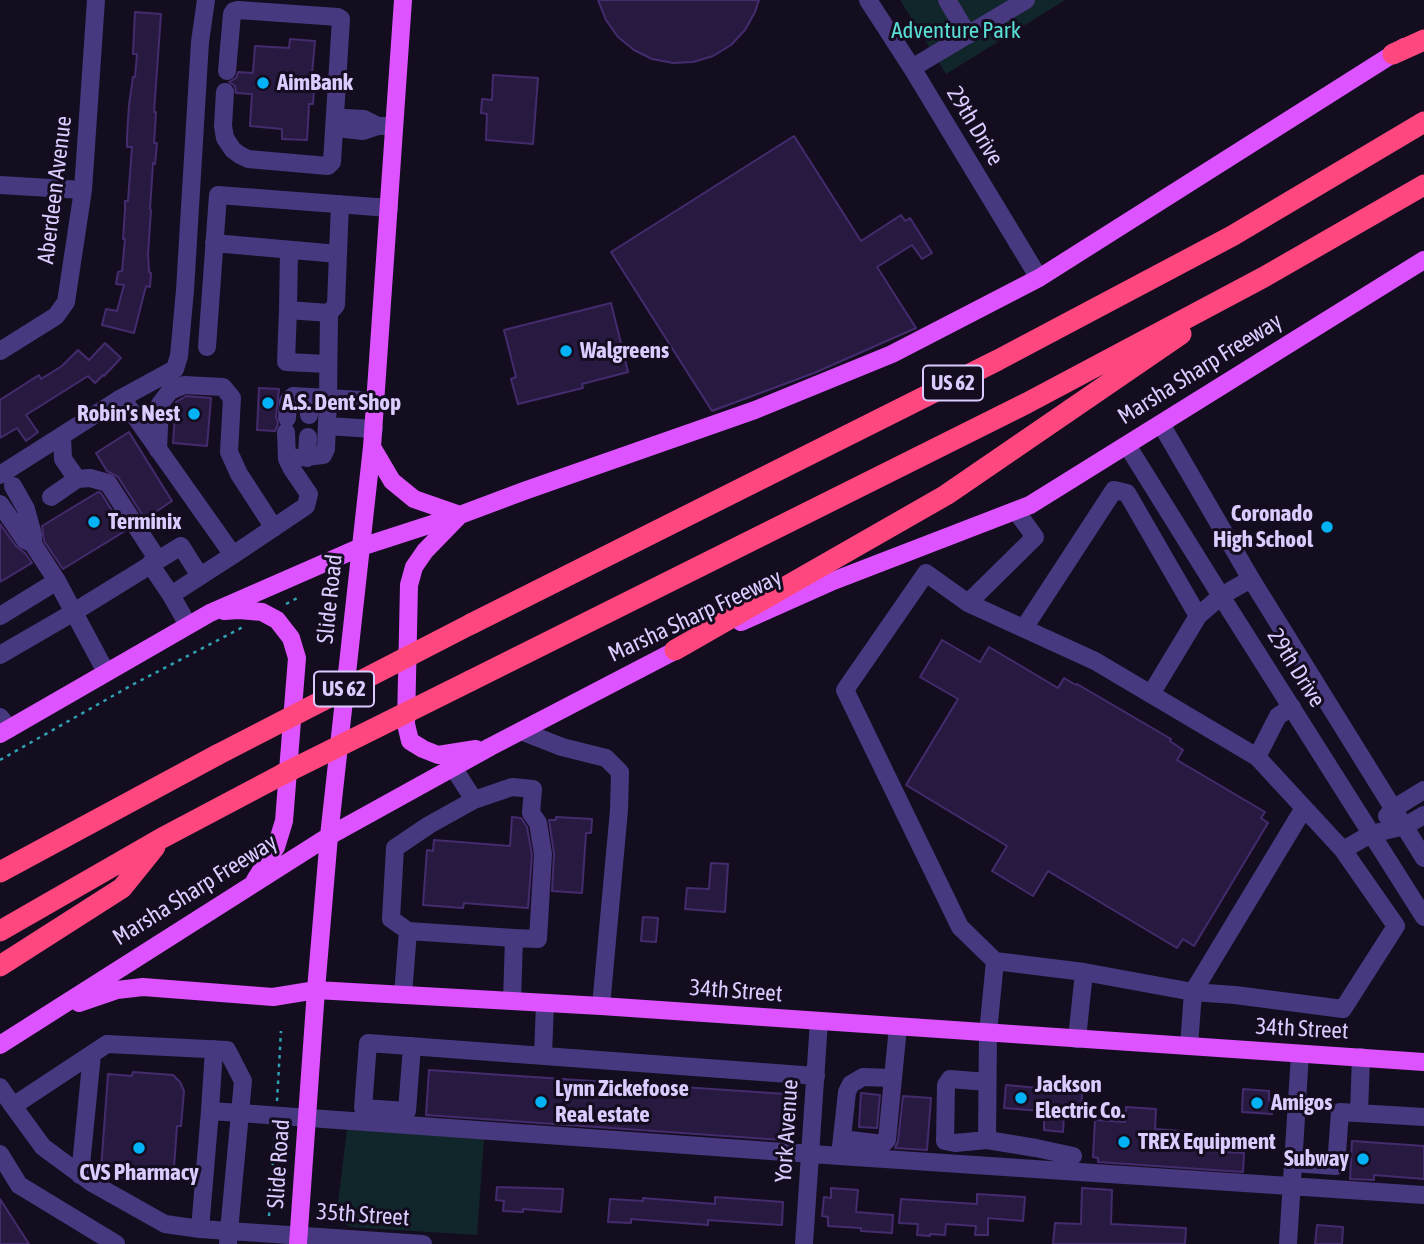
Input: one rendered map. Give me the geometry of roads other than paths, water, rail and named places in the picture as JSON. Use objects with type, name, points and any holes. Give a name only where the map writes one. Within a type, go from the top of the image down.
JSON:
[{"type":"highway","points":[[1393,54],[1424,40]]},
{"type":"highway","name":"US 62","points":[[0,872],[217,755],[471,624],[998,360],[1232,236],[1424,122]]},
{"type":"highway","name":"Marsha Sharp Freeway","points":[[0,931],[204,815],[1027,403],[1264,277],[1424,185]]},
{"type":"highway","points":[[676,650],[946,495],[1264,277]]},
{"type":"highway","points":[[0,966],[122,888],[162,838]]},
{"type":"main road","name":"Slide Road","points":[[299,1240],[329,836],[374,429],[389,208],[386,126],[403,0]]},
{"type":"main road","points":[[3,727],[106,673],[210,612],[361,547],[460,515],[755,410],[892,354],[1039,278],[1424,32]]},
{"type":"main road","name":"Marsha Sharp Freeway","points":[[0,1045],[329,836],[453,767],[676,650],[833,581],[1030,505],[1424,260]]},
{"type":"main road","points":[[372,447],[392,481],[414,499],[460,515]]},
{"type":"main road","points":[[460,515],[425,551],[414,567],[410,585],[406,724],[411,741],[438,755],[490,747]]},
{"type":"main road","points":[[210,612],[239,610],[267,614],[277,620],[291,638],[297,658],[284,821],[276,847],[251,886]]},
{"type":"main road","name":"34th Street","points":[[50,1013],[130,988],[273,997],[316,990],[601,1006],[1424,1062]]},
{"type":"street","name":"Aberdeen Avenue","points":[[0,351],[56,316],[65,302],[83,190],[96,0]]},
{"type":"street","points":[[33,544],[26,509],[7,481],[62,436],[175,369],[179,356],[185,290],[200,42],[206,0]]},
{"type":"street","name":"29th Drive","points":[[868,0],[1039,278]]},
{"type":"street","points":[[947,0],[968,35]]},
{"type":"street","points":[[912,68],[1026,0]]},
{"type":"street","points":[[225,92],[223,126],[225,138],[233,150],[248,159],[328,166],[332,162],[341,19],[256,4],[238,10],[232,14],[227,71]]},
{"type":"street","points":[[335,123],[345,118],[386,126]]},
{"type":"street","points":[[0,184],[83,190]]},
{"type":"street","points":[[207,347],[218,195],[389,208]]},
{"type":"street","points":[[309,415],[319,397],[328,363],[329,313],[336,305],[340,204]]},
{"type":"street","points":[[214,243],[338,254]]},
{"type":"street","points":[[289,250],[286,362],[328,363]]},
{"type":"street","points":[[288,310],[329,313]]},
{"type":"street","points":[[158,450],[160,404],[170,391],[184,385],[223,387],[232,398],[229,452],[239,474],[274,528]]},
{"type":"street","points":[[171,595],[306,506],[309,494],[287,460],[288,401],[293,396],[376,401]]},
{"type":"street","points":[[287,460],[323,455],[326,449],[327,426],[319,397]]},
{"type":"street","points":[[122,398],[233,555]]},
{"type":"street","name":"29th Drive","points":[[1161,424],[1251,579],[1424,858]]},
{"type":"street","points":[[327,426],[374,429]]},
{"type":"street","points":[[62,436],[63,459],[77,479]]},
{"type":"street","points":[[307,458],[308,437]]},
{"type":"street","name":"29th Drive","points":[[1127,445],[1424,917]]},
{"type":"street","points":[[51,496],[77,479],[90,478],[108,483],[188,625]]},
{"type":"street","points":[[1024,628],[1114,490],[1127,493],[1198,616]]},
{"type":"street","points":[[0,504],[25,540],[33,544],[57,581],[106,673]]},
{"type":"street","points":[[968,603],[1035,537],[1016,511]]},
{"type":"street","points":[[0,655],[181,546],[200,576]]},
{"type":"street","points":[[926,573],[968,603],[1095,660],[1257,757],[1343,850],[1396,926],[1343,1009],[1193,992],[1084,972],[995,961],[960,927],[845,690],[926,573]]},
{"type":"street","points":[[1151,694],[1198,616],[1221,597],[1251,579]]},
{"type":"street","points":[[0,616],[57,581]]},
{"type":"street","points":[[1257,757],[1278,716],[1292,708]]},
{"type":"street","points":[[521,731],[562,747],[606,758],[620,772],[601,1006]]},
{"type":"street","points":[[453,767],[474,800]]},
{"type":"street","points":[[512,787],[533,789],[531,813],[538,823],[543,854],[538,939],[408,931],[391,919],[395,848],[474,800],[512,787]]},
{"type":"street","points":[[1371,834],[1393,809],[1424,790]]},
{"type":"street","points":[[1189,1046],[1193,992],[1304,808]]},
{"type":"street","points":[[1343,850],[1371,834],[1405,826],[1424,815]]},
{"type":"street","points":[[403,995],[408,931]]},
{"type":"street","points":[[512,1001],[514,938]]},
{"type":"street","points":[[988,1140],[988,1033],[995,961]]},
{"type":"street","points":[[1077,1039],[1084,972]]},
{"type":"street","points":[[543,1056],[545,1003]]},
{"type":"street","name":"York Avenue","points":[[804,1244],[819,1021]]},
{"type":"street","points":[[210,1111],[810,1154],[883,1144],[887,1140],[898,1027]]},
{"type":"street","points":[[6,1101],[107,1044],[227,1050],[243,1081],[229,1237]]},
{"type":"street","points":[[412,1046],[816,1076]]},
{"type":"street","points":[[200,1229],[214,1049]]},
{"type":"street","points":[[80,1175],[92,1054]]},
{"type":"street","points":[[1287,1244],[1300,1054]]},
{"type":"street","points":[[1356,1113],[1362,1057]]},
{"type":"street","points":[[841,1148],[847,1092],[851,1084],[863,1077],[893,1078]]},
{"type":"street","points":[[988,1082],[950,1079],[946,1085],[944,1142],[988,1140],[1073,1156]]},
{"type":"street","name":"35th Street","points":[[6,1101],[43,1147],[92,1183],[165,1224],[229,1237],[268,1233],[299,1240],[424,1244]]},
{"type":"street","points":[[1293,1163],[1336,1166],[1340,1112],[1424,1117]]},
{"type":"street","points":[[841,1148],[1424,1195]]},
{"type":"street","points":[[0,1154],[19,1185],[116,1244]]},
{"type":"place","name":"AimBank","points":[[263,83]]},
{"type":"place","name":"Walgreens","points":[[566,351]]},
{"type":"place","name":"A.S. Dent Shop","points":[[268,403]]},
{"type":"place","name":"Robin's Nest","points":[[194,414]]},
{"type":"place","name":"Terminix","points":[[94,522]]},
{"type":"place","name":"Coronado High School","points":[[1327,527]]},
{"type":"place","name":"Jackson Electric Co.","points":[[1021,1098]]},
{"type":"place","name":"Lynn Zickefoose Real estate","points":[[541,1102]]},
{"type":"place","name":"Amigos","points":[[1257,1103]]},
{"type":"place","name":"TREX Equipment","points":[[1124,1142]]},
{"type":"place","name":"CVS Pharmacy","points":[[139,1148]]},
{"type":"place","name":"Subway","points":[[1363,1159]]},
{"type":"park label","name":"Adventure Park","points":[[956,31]]}]
